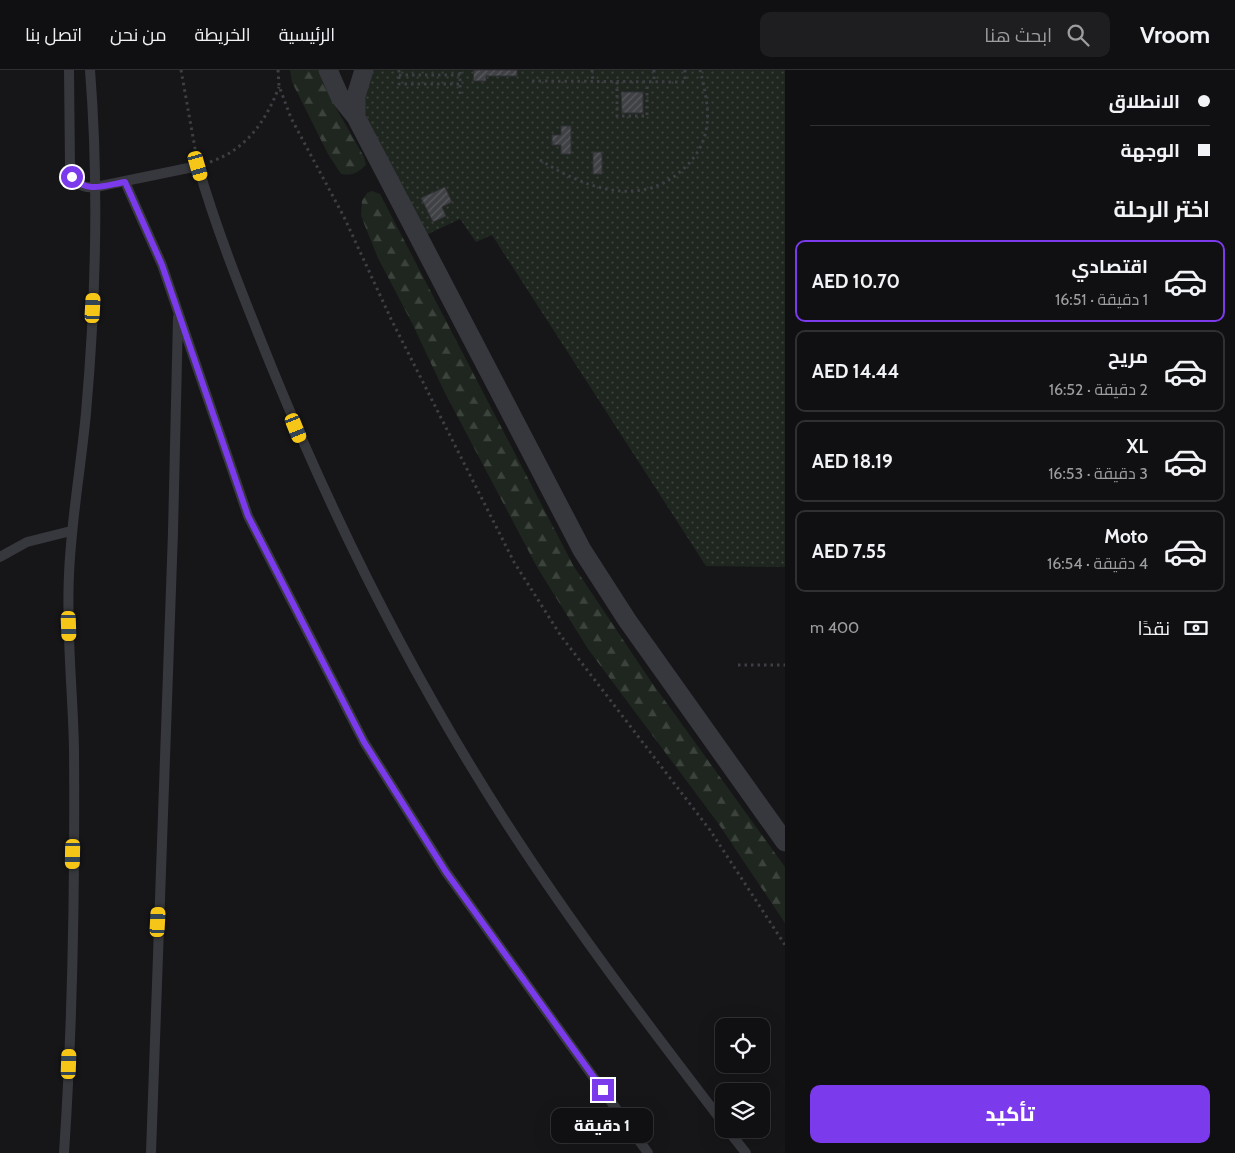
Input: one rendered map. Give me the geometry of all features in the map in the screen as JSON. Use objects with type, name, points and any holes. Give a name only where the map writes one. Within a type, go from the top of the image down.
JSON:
[{"type":"street","points":[[328,70],[340,97],[356,117],[582,550],[627,620],[785,842]]},
{"type":"street","points":[[356,117],[356,96],[364,70]]},
{"type":"lane","points":[[69,70],[72,177],[79,184],[88,188],[96,187],[198,166],[215,224],[233,274],[304,445],[367,581],[434,703],[507,823],[580,932],[715,1112]]},
{"type":"lane","points":[[64,1153],[69,1064],[74,816],[69,616],[71,531],[90,359],[96,187],[90,70]]},
{"type":"lane","points":[[125,182],[145,223],[178,308],[248,516],[364,742],[446,872],[648,1153]]},
{"type":"lane","points":[[151,1153],[173,532],[178,308]]},
{"type":"lane","points":[[0,557],[27,542],[71,531]]},
{"type":"lane","points":[[735,1138],[746,1153]]},
{"type":"path","points":[[181,70],[198,166],[220,159],[240,146],[252,135],[270,109],[279,86]]},
{"type":"path","points":[[278,70],[279,86],[291,118],[344,217],[391,319],[518,570],[561,636],[710,830],[785,945]]},
{"type":"path","points":[[399,70],[399,84],[460,84]]},
{"type":"path","points":[[421,70],[421,75]]},
{"type":"path","points":[[440,70],[440,75]]},
{"type":"path","points":[[460,70],[460,94]]},
{"type":"path","points":[[592,70],[593,82]]},
{"type":"path","points":[[654,70],[654,83]]},
{"type":"path","points":[[532,80],[685,82],[685,70]]},
{"type":"path","points":[[540,160],[575,179],[609,188],[641,190],[666,182],[687,165],[706,134],[706,99],[700,70]]},
{"type":"path","points":[[399,75],[460,75]]},
{"type":"path","points":[[617,82],[617,116],[647,116],[647,83]]},
{"type":"path","points":[[738,665],[785,665]]},
{"type":"green space","points":[[290,70],[320,70],[331,99],[364,157],[366,165],[357,172],[349,175],[341,174],[328,154],[292,82]]},
{"type":"green space","points":[[373,70],[785,70],[785,567],[706,566],[492,235],[476,242],[460,219],[426,235],[365,113],[364,87]]},
{"type":"green space","points":[[372,191],[380,194],[573,565],[650,680],[785,867],[785,923],[718,823],[588,649],[537,567],[444,391],[413,325],[378,258],[361,216],[362,201],[367,193]]},
{"type":"building","points":[[474,70],[517,70],[517,76],[486,76],[486,81],[473,81]]},
{"type":"building","points":[[621,92],[643,92],[643,113],[622,113]]},
{"type":"building","points":[[561,126],[571,126],[571,154],[561,154],[561,145],[552,145],[552,135],[561,135]]},
{"type":"building","points":[[593,152],[602,152],[602,174],[593,174]]},
{"type":"building","points":[[445,187],[452,202],[442,207],[446,216],[433,222],[421,198]]},
{"type":"route","points":[[72,177],[79,184],[88,188],[125,182],[145,223],[162,265],[248,516],[364,742],[446,872],[603,1090]]}]
